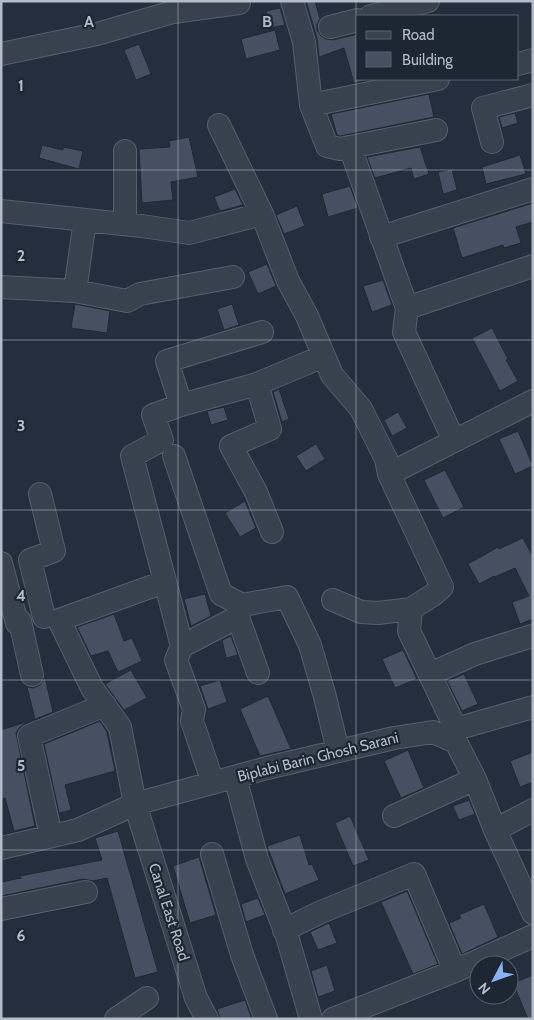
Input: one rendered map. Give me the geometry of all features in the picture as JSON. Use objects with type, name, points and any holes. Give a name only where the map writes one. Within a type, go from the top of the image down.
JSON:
[{"type":"street","points":[[1,54],[97,34],[173,12],[239,3],[238,1]]},
{"type":"street","points":[[292,1],[304,42],[311,105],[327,146],[340,149],[436,130]]},
{"type":"street","points":[[375,15],[428,1]]},
{"type":"street","points":[[330,27],[356,20]]},
{"type":"street","points":[[519,64],[533,60]]},
{"type":"street","points":[[311,105],[433,80]]},
{"type":"street","points":[[492,142],[483,108],[533,95]]},
{"type":"street","points":[[219,125],[262,214],[288,281],[307,316],[332,375],[361,410],[386,459],[389,474],[442,587],[434,595],[410,609],[378,613],[361,612],[332,600]]},
{"type":"street","points":[[350,147],[408,308],[404,332],[454,441]]},
{"type":"street","points":[[125,151],[126,224]]},
{"type":"street","points":[[381,237],[533,189]]},
{"type":"street","points":[[1,211],[126,224],[188,233],[262,214]]},
{"type":"street","points":[[75,291],[85,220]]},
{"type":"street","points":[[408,308],[533,266]]},
{"type":"street","points":[[1,287],[75,291],[127,301],[140,294],[233,277]]},
{"type":"street","points":[[181,405],[167,361],[262,332]]},
{"type":"street","points":[[182,646],[132,456],[162,440],[153,415],[181,405],[257,384],[324,356]]},
{"type":"street","points":[[257,384],[270,429],[231,446],[256,492],[272,532]]},
{"type":"street","points":[[389,474],[533,401]]},
{"type":"street","points":[[174,456],[221,594],[240,611],[258,673]]},
{"type":"street","name":"Canal East Road","points":[[40,494],[54,551],[30,560],[51,618],[92,688],[120,727],[135,804],[196,998],[207,1019]]},
{"type":"street","points":[[1,563],[13,623],[32,675]]},
{"type":"street","points":[[13,623],[51,618],[164,582]]},
{"type":"street","points":[[213,783],[192,721],[194,709],[176,660],[182,646],[240,611],[287,597],[310,645],[338,751]]},
{"type":"street","points":[[410,609],[409,631],[430,674],[452,734],[475,780],[495,830],[533,913]]},
{"type":"street","points":[[430,674],[475,654],[533,637]]},
{"type":"street","points":[[51,836],[29,736],[106,705]]},
{"type":"street","points":[[452,734],[533,707]]},
{"type":"street","name":"Biplabi Barin Ghosh Sarani","points":[[1,848],[78,830],[135,804],[234,777],[394,738],[433,732],[452,734]]},
{"type":"street","points":[[234,777],[257,859],[284,930],[311,1019]]},
{"type":"street","points":[[394,816],[475,780]]},
{"type":"street","points":[[495,830],[533,810]]},
{"type":"street","points":[[212,854],[242,955],[266,1019]]},
{"type":"street","points":[[284,930],[414,874],[456,971]]},
{"type":"street","points":[[1,909],[86,892]]},
{"type":"street","points":[[333,1019],[456,971],[533,936]]},
{"type":"street","points":[[116,1019],[147,998]]},
{"type":"building","points":[[306,1],[315,1],[320,19],[317,24],[317,30],[321,36],[333,40],[356,34],[356,80],[369,80],[354,83],[344,48],[319,57],[317,38]]},
{"type":"building","points":[[280,8],[285,25],[269,28],[266,11]]},
{"type":"building","points":[[275,30],[280,50],[246,59],[241,39]]},
{"type":"building","points":[[139,44],[151,74],[136,80],[124,50]]},
{"type":"building","points":[[429,94],[434,117],[340,136],[337,135],[331,114]]},
{"type":"building","points":[[515,113],[518,123],[502,128],[499,117]]},
{"type":"building","points":[[189,137],[198,177],[171,182],[173,200],[142,203],[139,149],[170,147],[169,141]]},
{"type":"building","points":[[42,145],[63,150],[63,147],[83,151],[79,169],[39,158]]},
{"type":"building","points":[[420,147],[429,174],[414,179],[411,168],[375,178],[367,157]]},
{"type":"building","points":[[520,155],[526,174],[486,184],[482,167]]},
{"type":"building","points":[[452,169],[457,190],[443,194],[438,172]]},
{"type":"building","points":[[350,186],[358,208],[328,217],[322,194]]},
{"type":"building","points":[[235,189],[243,205],[220,211],[214,197]]},
{"type":"building","points":[[533,203],[533,222],[516,227],[521,243],[504,248],[503,245],[462,258],[453,228]]},
{"type":"building","points":[[297,206],[305,226],[284,234],[276,215]]},
{"type":"building","points":[[267,264],[276,286],[258,294],[248,272]]},
{"type":"building","points":[[383,280],[392,305],[372,312],[363,286]]},
{"type":"building","points":[[75,304],[110,311],[107,333],[71,328]]},
{"type":"building","points":[[232,304],[239,325],[224,330],[217,309]]},
{"type":"building","points":[[492,328],[508,359],[506,360],[518,381],[500,391],[472,338]]},
{"type":"building","points":[[279,389],[289,419],[282,422],[273,392]]},
{"type":"building","points":[[224,407],[228,420],[211,425],[207,411]]},
{"type":"building","points":[[398,412],[407,428],[392,436],[384,420]]},
{"type":"building","points":[[518,431],[533,466],[515,474],[499,439]]},
{"type":"building","points":[[316,444],[325,459],[306,471],[296,456]]},
{"type":"building","points":[[445,470],[464,507],[443,518],[424,480]]},
{"type":"building","points":[[245,501],[256,528],[240,537],[225,513]]},
{"type":"building","points":[[523,538],[533,557],[533,619],[520,624],[512,602],[529,596],[515,568],[479,584],[468,564],[498,547],[499,549]]},
{"type":"building","points":[[205,594],[211,616],[191,626],[184,599]]},
{"type":"building","points":[[114,614],[124,641],[132,638],[142,661],[118,672],[108,651],[91,656],[77,627]]},
{"type":"building","points":[[231,636],[238,655],[226,658],[222,640]]},
{"type":"building","points":[[403,650],[417,679],[395,688],[382,659]]},
{"type":"building","points":[[131,670],[147,698],[124,710],[105,684]]},
{"type":"building","points":[[464,674],[478,704],[462,711],[447,681]]},
{"type":"building","points":[[45,677],[53,712],[24,724],[16,733],[35,826],[14,831],[5,798],[1,799],[1,730],[35,719],[27,687],[34,688],[40,685]]},
{"type":"building","points":[[220,680],[227,702],[208,709],[200,686]]},
{"type":"building","points":[[268,696],[291,749],[260,756],[240,709]]},
{"type":"building","points":[[100,721],[107,732],[115,771],[65,785],[71,810],[59,813],[44,744]]},
{"type":"building","points":[[408,750],[424,788],[401,798],[384,761]]},
{"type":"building","points":[[533,752],[533,782],[520,787],[510,761]]},
{"type":"building","points":[[469,800],[475,814],[459,820],[453,806]]},
{"type":"building","points":[[350,816],[369,860],[353,866],[335,823]]},
{"type":"building","points":[[118,831],[158,972],[135,978],[107,878],[93,881],[83,879],[1,896],[1,882],[21,878],[20,876],[102,860],[95,838]]},
{"type":"building","points":[[300,835],[309,865],[312,864],[319,880],[285,894],[267,846]]},
{"type":"building","points":[[199,857],[216,915],[190,923],[173,866]]},
{"type":"building","points":[[407,891],[438,964],[413,974],[381,902]]},
{"type":"building","points":[[258,898],[265,915],[246,922],[241,904]]},
{"type":"building","points":[[484,904],[498,937],[462,954],[449,923],[461,918],[459,915]]},
{"type":"building","points":[[329,923],[337,943],[318,950],[310,932]]},
{"type":"building","points":[[327,965],[335,991],[318,997],[311,971]]},
{"type":"building","points":[[533,975],[533,1019],[528,1019],[519,997],[519,981]]},
{"type":"building","points":[[245,1000],[252,1019],[220,1019],[217,1009]]}]
